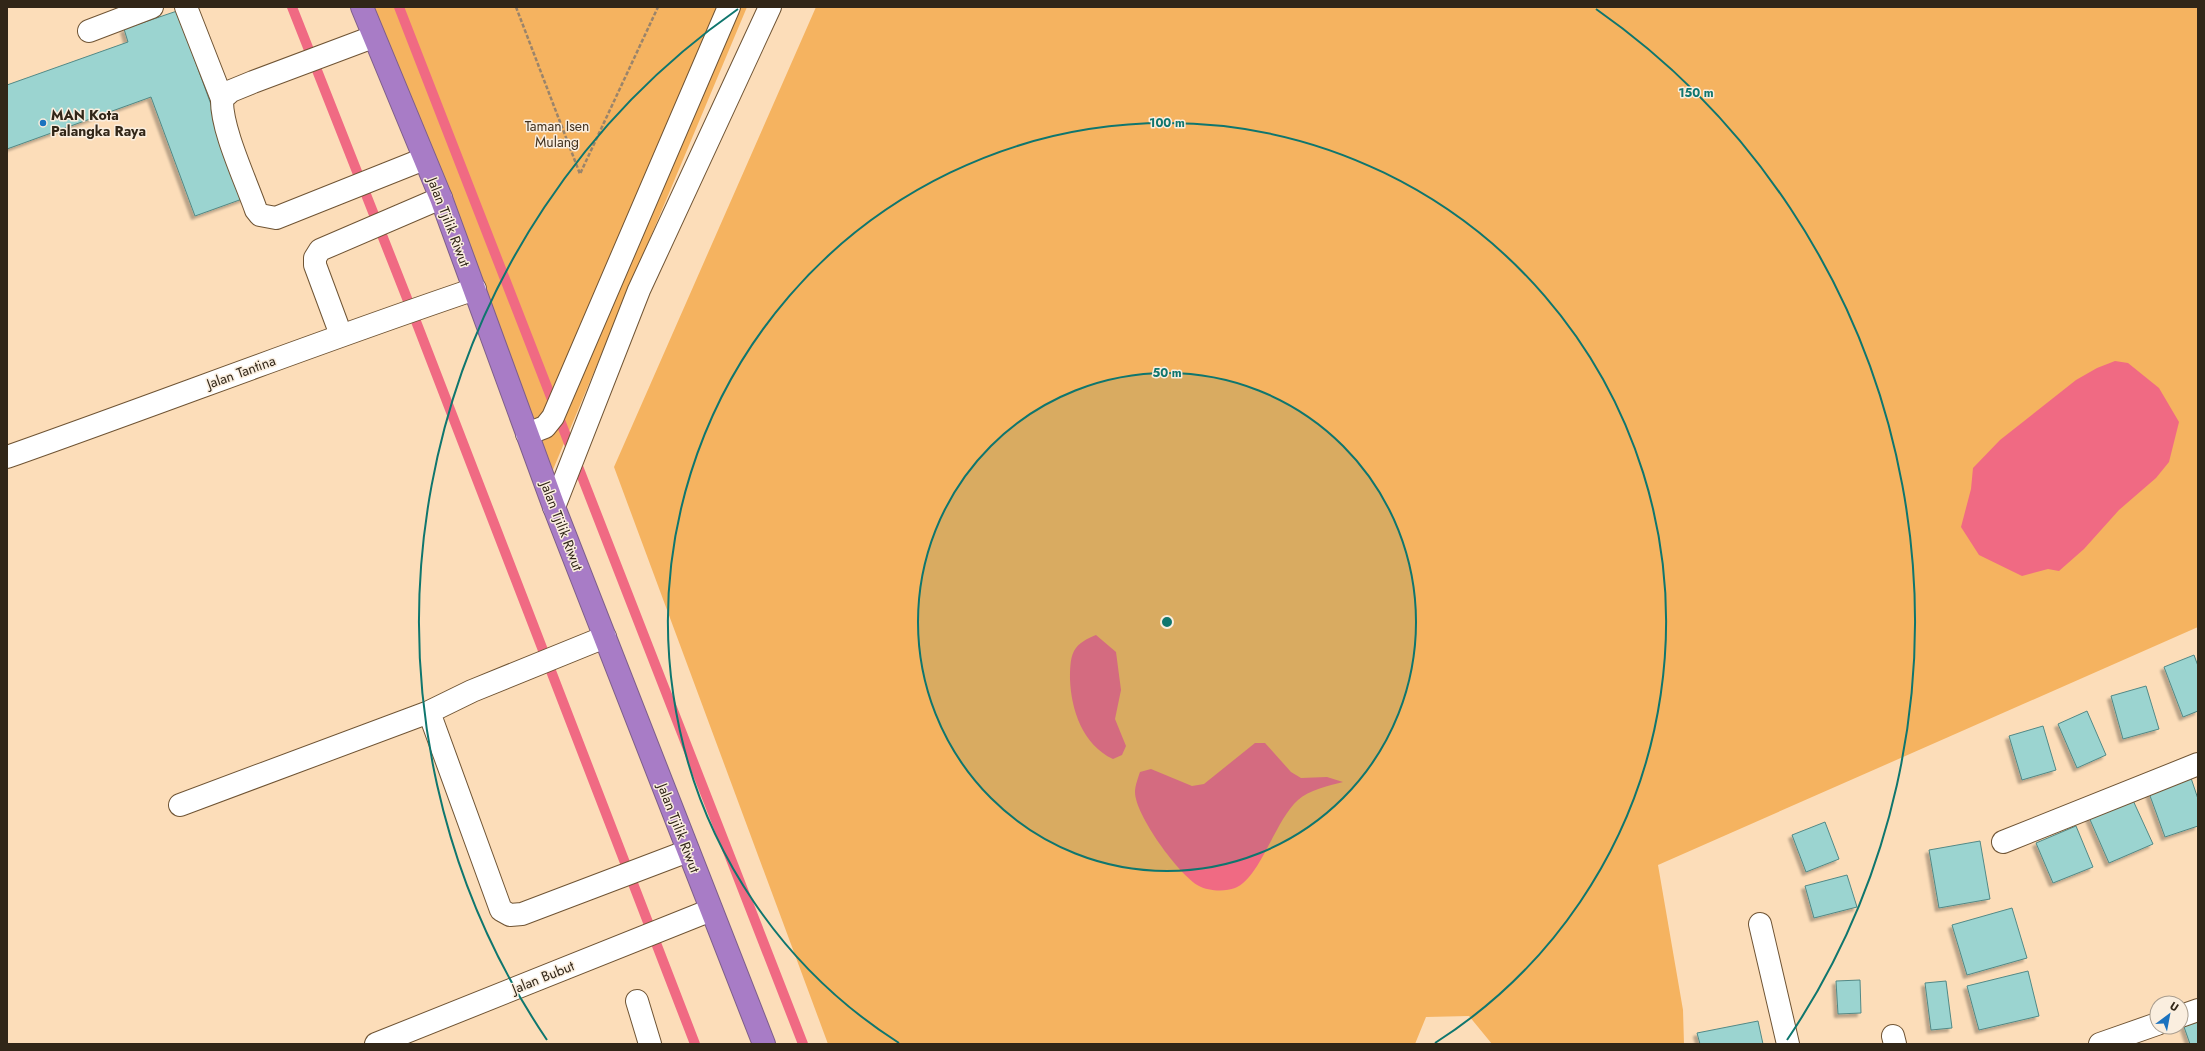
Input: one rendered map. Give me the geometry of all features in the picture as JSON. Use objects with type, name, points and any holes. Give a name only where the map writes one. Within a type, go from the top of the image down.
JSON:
[{"type":"highway","name":"Jalan Tjilik Riwut","points":[[362,7],[441,198],[554,507],[764,1044]]},
{"type":"street","points":[[89,31],[152,7]]},
{"type":"street","points":[[186,7],[222,99],[222,109],[236,155],[256,210],[264,216],[276,218],[424,159]]},
{"type":"street","points":[[527,434],[544,427],[553,417],[729,7]]},
{"type":"street","points":[[554,507],[639,290],[770,7]]},
{"type":"street","points":[[222,99],[231,91],[253,82],[374,37]]},
{"type":"street","points":[[341,335],[315,265],[316,258],[320,250],[441,198]]},
{"type":"street","name":"Jalan Tantina","points":[[7,456],[126,415],[341,335],[475,289]]},
{"type":"street","points":[[180,805],[429,712],[472,691],[605,637]]},
{"type":"street","points":[[429,712],[500,910],[505,913],[516,916],[522,914],[688,851]]},
{"type":"street","points":[[2003,842],[2198,764]]},
{"type":"street","name":"Jalan Bubut","points":[[376,1044],[711,910]]},
{"type":"street","points":[[1760,924],[1788,1044]]},
{"type":"street","points":[[637,1001],[650,1044]]},
{"type":"street","points":[[2100,1044],[2149,1027]]},
{"type":"path","points":[[516,7],[580,174],[658,7]]},
{"type":"green space","name":"Taman Isen Mulang","points":[[373,7],[747,7],[552,472]]},
{"type":"green space","points":[[816,7],[2198,7],[2198,627],[1658,865],[1683,1010],[1684,1044],[1492,1044],[1469,1016],[1426,1017],[1415,1044],[828,1044],[614,467]]},
{"type":"shaded area","points":[[2115,361],[2128,363],[2159,388],[2179,422],[2169,462],[2156,478],[2119,510],[2084,549],[2059,571],[2048,569],[2022,576],[1979,555],[1961,527],[1971,489],[1973,468],[2000,440],[2076,380],[2097,368]]},
{"type":"shaded area","points":[[1096,635],[1116,652],[1121,690],[1115,719],[1126,746],[1122,755],[1113,759],[1103,753],[1086,736],[1076,714],[1071,691],[1070,668],[1073,654],[1081,643]]},
{"type":"shaded area","points":[[1255,743],[1265,743],[1291,772],[1301,778],[1327,777],[1343,782],[1313,791],[1298,800],[1282,821],[1260,861],[1244,882],[1235,888],[1226,890],[1212,890],[1203,888],[1191,880],[1170,857],[1142,815],[1135,792],[1140,772],[1151,769],[1192,786],[1204,784]]},
{"type":"building","name":"MAN Kota Palangka Raya","points":[[177,11],[245,198],[195,216],[151,97],[7,149],[7,85],[128,42],[124,29]]},
{"type":"building","points":[[2194,655],[2198,666],[2198,711],[2183,717],[2164,667]]},
{"type":"building","points":[[2146,686],[2159,729],[2123,739],[2111,696]]},
{"type":"building","points":[[2087,711],[2106,755],[2077,768],[2058,724]]},
{"type":"building","points":[[2043,726],[2056,770],[2022,780],[2009,736]]},
{"type":"building","points":[[2191,778],[2198,799],[2198,826],[2165,837],[2149,793]]},
{"type":"building","points":[[2131,796],[2153,844],[2109,863],[2088,815]]},
{"type":"building","points":[[1825,822],[1839,859],[1806,872],[1792,835]]},
{"type":"building","points":[[2076,826],[2093,867],[2053,883],[2036,843]]},
{"type":"building","points":[[1980,841],[1990,899],[1939,908],[1929,850]]},
{"type":"building","points":[[1847,875],[1857,907],[1814,918],[1805,886]]},
{"type":"building","points":[[2012,908],[2027,958],[1967,975],[1952,925]]},
{"type":"building","points":[[2028,971],[2039,1016],[1979,1030],[1967,986]]},
{"type":"building","points":[[1860,980],[1861,1013],[1838,1014],[1836,981]]},
{"type":"building","points":[[1946,981],[1952,1028],[1931,1030],[1925,983]]},
{"type":"building","points":[[2198,1018],[2198,1044],[2190,1044],[2187,1035],[2189,1035],[2189,1022]]},
{"type":"building","points":[[1758,1021],[1763,1044],[1700,1044],[1697,1033]]},
{"type":"waterway","points":[[292,7],[412,311],[695,1044]]},
{"type":"waterway","points":[[399,7],[803,1044]]},
{"type":"place","name":"MAN Kota Palangka Raya","points":[[43,123]]}]
